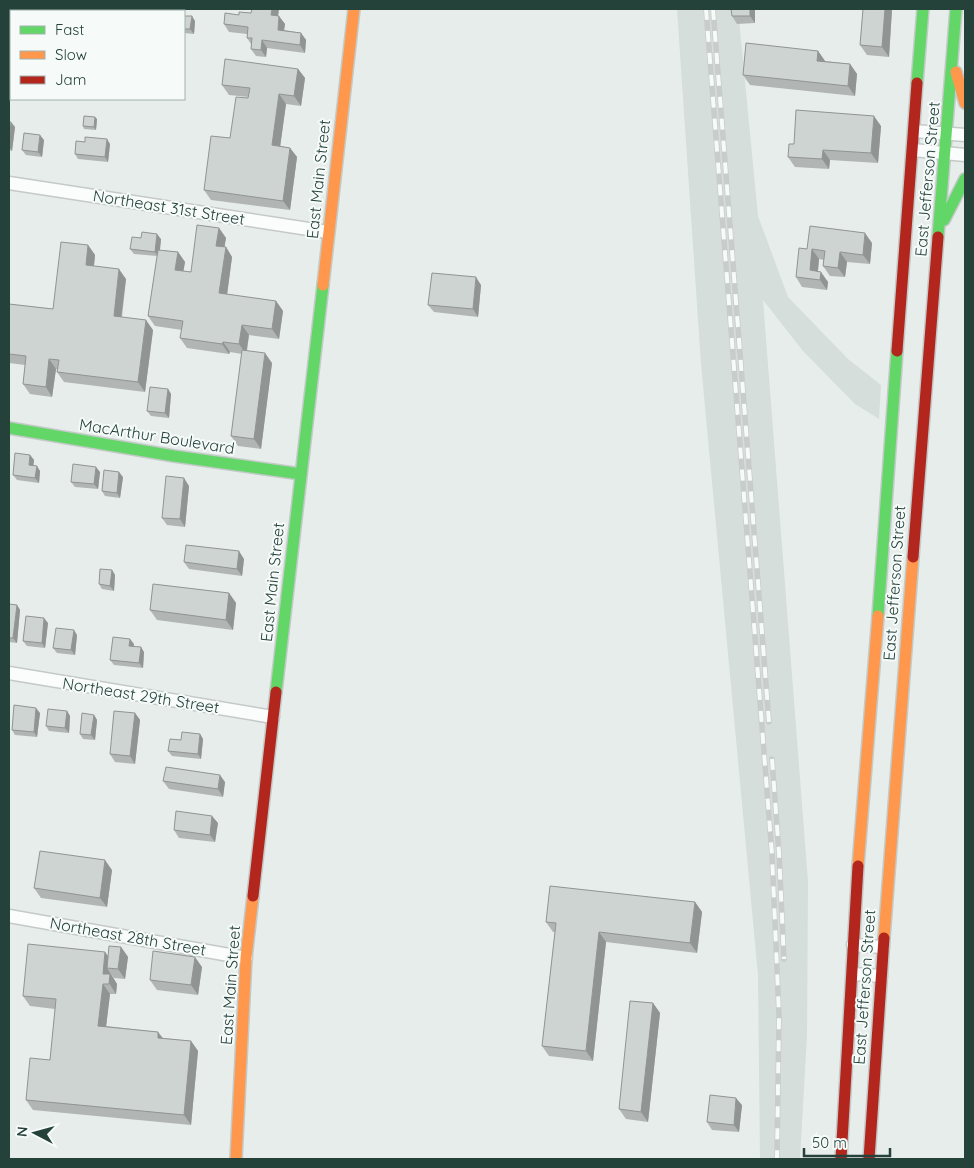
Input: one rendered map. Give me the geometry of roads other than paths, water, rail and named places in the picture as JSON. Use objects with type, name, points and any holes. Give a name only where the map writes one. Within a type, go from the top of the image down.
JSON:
[{"type":"main road","name":"East Main Street","points":[[236,1159],[246,958],[354,9]]},
{"type":"main road","name":"East Jefferson Street","points":[[841,1159],[857,879],[924,9]]},
{"type":"main road","name":"East Jefferson Street","points":[[870,1159],[883,947],[956,9]]},
{"type":"main road","points":[[953,59],[965,103]]},
{"type":"main road","points":[[938,231],[965,180]]},
{"type":"main road","name":"MacArthur Boulevard","points":[[9,428],[174,456],[301,474]]},
{"type":"street","points":[[914,131],[965,135]]},
{"type":"street","points":[[913,150],[965,155]]},
{"type":"street","name":"Northeast 31st Street","points":[[9,183],[328,232]]},
{"type":"street","name":"Northeast 29th Street","points":[[9,673],[274,717]]},
{"type":"street","name":"Northeast 28th Street","points":[[9,916],[246,958]]},
{"type":"street","points":[[853,945],[883,947]]},
{"type":"street","points":[[852,974],[881,976]]},
{"type":"railway","points":[[706,9],[772,855],[779,1015],[777,1159]]},
{"type":"railway","points":[[713,9],[769,722]]},
{"type":"railway","points":[[772,759],[784,959]]}]
